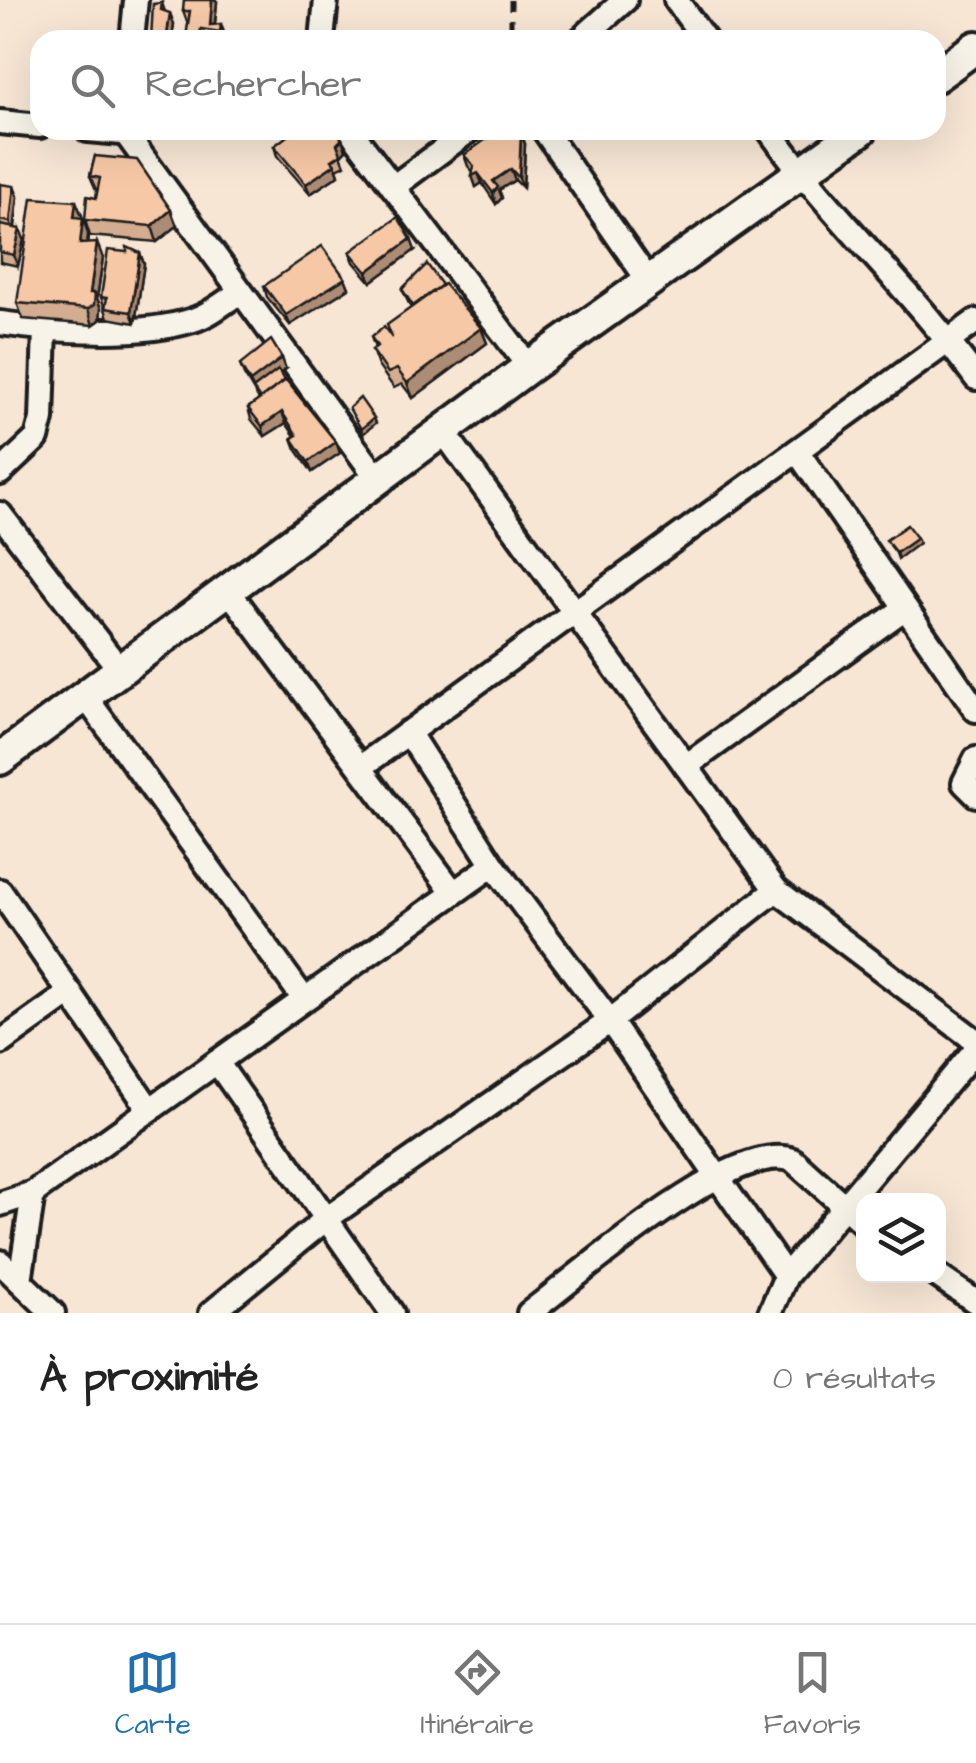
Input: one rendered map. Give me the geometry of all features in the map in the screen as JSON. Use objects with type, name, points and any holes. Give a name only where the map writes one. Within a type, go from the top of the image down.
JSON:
[{"type":"main road","points":[[946,69],[976,47]]},
{"type":"main road","points":[[0,759],[529,367],[846,140]]},
{"type":"street","points":[[133,30],[136,0]]},
{"type":"street","points":[[323,30],[326,0]]},
{"type":"street","points":[[591,30],[625,0]]},
{"type":"street","points":[[676,0],[698,30]]},
{"type":"street","points":[[0,122],[30,125]]},
{"type":"street","points":[[129,140],[378,478]]},
{"type":"street","points":[[358,140],[529,367]]},
{"type":"street","points":[[393,187],[456,140]]},
{"type":"street","points":[[551,140],[650,283]]},
{"type":"street","points":[[776,140],[800,173],[949,340],[976,378]]},
{"type":"street","points":[[0,323],[45,330],[163,326],[196,319],[240,292]]},
{"type":"street","points":[[361,768],[976,321]]},
{"type":"street","points":[[0,473],[37,438],[42,420],[45,330]]},
{"type":"street","points":[[443,430],[776,890],[976,1041]]},
{"type":"street","points":[[797,451],[976,710]]},
{"type":"street","points":[[0,514],[120,670]]},
{"type":"street","points":[[228,590],[453,892]]},
{"type":"street","points":[[686,766],[904,608]]},
{"type":"street","points":[[85,696],[304,999]]},
{"type":"street","points":[[408,732],[493,865],[610,1020],[786,1276]]},
{"type":"street","points":[[976,759],[964,783],[976,795]]},
{"type":"street","points":[[0,1204],[33,1193],[493,865]]},
{"type":"street","points":[[211,1313],[326,1218],[610,1020],[776,890]]},
{"type":"street","points":[[0,891],[150,1110]]},
{"type":"street","points":[[0,1043],[70,992]]},
{"type":"street","points":[[770,1313],[786,1276],[976,1049]]},
{"type":"street","points":[[216,1062],[392,1313]]},
{"type":"street","points":[[529,1313],[715,1174],[779,1155],[793,1160],[856,1219]]},
{"type":"street","points":[[20,1282],[33,1193]]},
{"type":"street","points":[[0,1262],[53,1313]]},
{"type":"street","points":[[946,1281],[976,1302]]},
{"type":"path","points":[[511,0],[511,30]]},
{"type":"building","points":[[184,0],[212,0],[210,25],[221,24],[220,30],[187,30],[190,11],[183,11]]},
{"type":"building","points":[[162,3],[161,10],[170,13],[168,30],[152,30],[153,4]]},
{"type":"building","points":[[282,140],[341,140],[337,144],[341,154],[332,160],[335,164],[306,184],[274,146]]},
{"type":"building","points":[[485,140],[521,140],[519,178],[511,169],[493,181],[498,187],[493,193],[478,173],[472,176],[474,166],[464,155]]},
{"type":"building","points":[[95,156],[137,160],[171,210],[152,226],[85,220],[87,196],[96,198],[100,178],[90,176]]},
{"type":"building","points":[[0,184],[14,186],[10,222],[0,220]]},
{"type":"building","points":[[32,198],[76,201],[74,217],[83,218],[80,244],[97,243],[90,293],[95,293],[94,305],[88,309],[17,303]]},
{"type":"building","points":[[398,217],[411,239],[367,272],[350,252]]},
{"type":"building","points":[[0,225],[20,229],[14,255],[0,252]]},
{"type":"building","points":[[322,246],[345,278],[286,315],[264,286]]},
{"type":"building","points":[[127,247],[140,253],[131,312],[105,308],[107,298],[101,297],[108,250],[127,252]]},
{"type":"building","points":[[427,264],[442,285],[413,306],[402,289]]},
{"type":"building","points":[[444,284],[481,328],[407,383],[397,369],[388,373],[372,350],[377,346],[371,337],[384,327],[392,338],[387,325]]},
{"type":"building","points":[[271,340],[282,358],[250,382],[240,365]]},
{"type":"building","points":[[278,370],[285,380],[260,399],[253,389]]},
{"type":"building","points":[[286,380],[336,442],[308,462],[292,438],[297,435],[282,412],[262,426],[248,408]]},
{"type":"building","points":[[360,398],[374,418],[361,429],[349,408]]},
{"type":"building","points":[[907,525],[917,538],[896,553],[886,540]]}]
